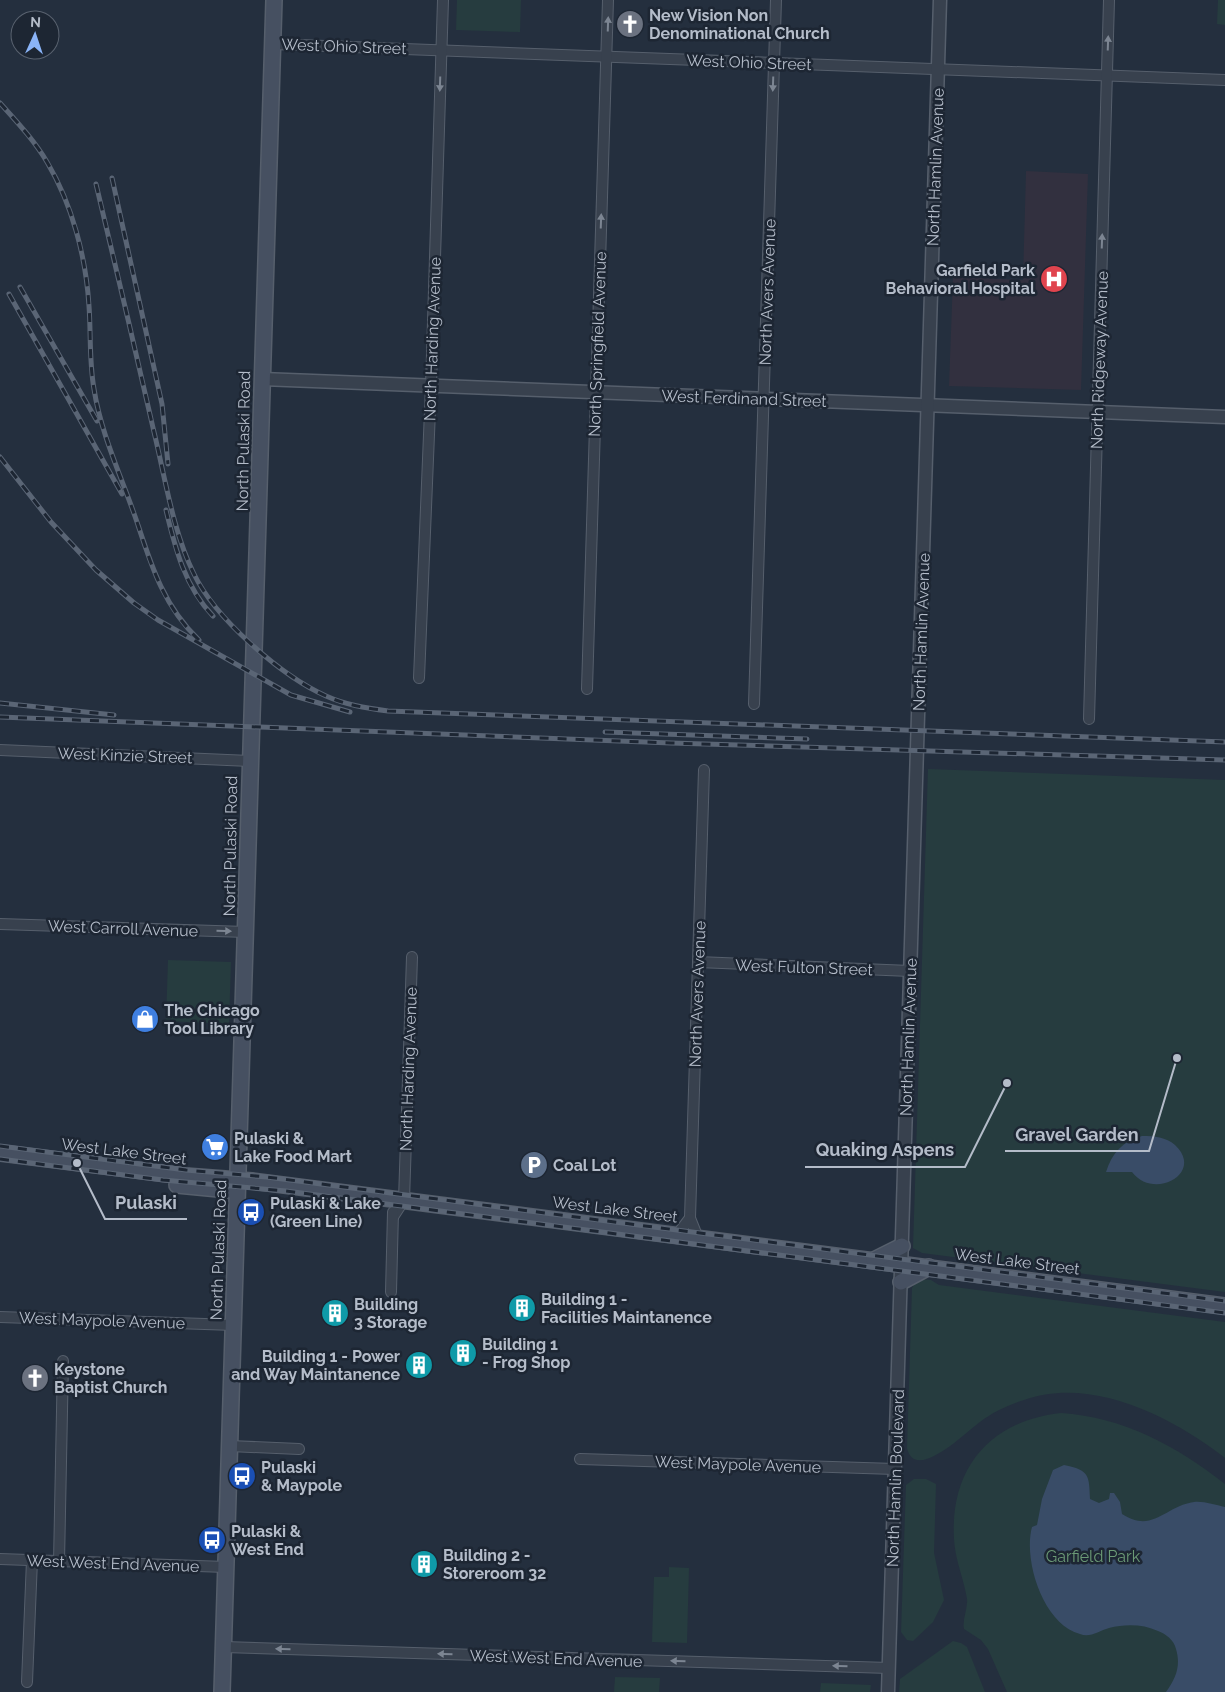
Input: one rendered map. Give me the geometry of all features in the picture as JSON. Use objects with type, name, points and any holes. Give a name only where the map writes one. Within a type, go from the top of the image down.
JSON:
[{"type":"main road","name":"North Pulaski Road","points":[[222,1692],[274,0]]},
{"type":"main road","name":"West Lake Street","points":[[0,1142],[169,1164],[238,1180]]},
{"type":"main road","name":"West Lake Street","points":[[0,1152],[185,1176],[305,1188],[873,1260],[902,1255],[929,1267],[1225,1306]]},
{"type":"main road","name":"West Lake Street","points":[[0,1162],[198,1188],[238,1180]]},
{"type":"main road","points":[[902,1255],[973,1265],[985,1275]]},
{"type":"main road","points":[[901,1282],[929,1267]]},
{"type":"street","name":"North Harding Avenue","points":[[419,678],[431,386],[443,0]]},
{"type":"street","name":"North Springfield Avenue","points":[[587,689],[608,0]]},
{"type":"street","name":"North Avers Avenue","points":[[754,704],[776,0]]},
{"type":"street","name":"North Hamlin Avenue","points":[[902,1255],[940,0]]},
{"type":"street","name":"North Ridgeway Avenue","points":[[1089,720],[1109,0]]},
{"type":"street","name":"West Ohio Street","points":[[273,44],[1225,80]]},
{"type":"street","name":"West Ferdinand Street","points":[[262,379],[1225,417]]},
{"type":"street","name":"West Kinzie Street","points":[[0,750],[250,761]]},
{"type":"street","name":"North Avers Avenue","points":[[698,1238],[690,1218],[704,770]]},
{"type":"street","name":"West Carroll Avenue","points":[[0,924],[246,932]]},
{"type":"street","name":"North Harding Avenue","points":[[391,1292],[393,1217],[405,1182],[412,957]]},
{"type":"street","name":"West Fulton Street","points":[[698,962],[910,971]]},
{"type":"street","points":[[677,1235],[690,1218]]},
{"type":"street","name":"North Hamlin Boulevard","points":[[888,1692],[902,1255]]},
{"type":"street","name":"West Maypole Avenue","points":[[0,1317],[234,1325]]},
{"type":"street","points":[[59,1562],[63,1361]]},
{"type":"street","points":[[230,1446],[299,1449]]},
{"type":"street","name":"West Maypole Avenue","points":[[580,1459],[895,1469]]},
{"type":"street","name":"West West End Avenue","points":[[0,1559],[226,1567]]},
{"type":"street","points":[[27,1682],[32,1560]]},
{"type":"street","name":"West West End Avenue","points":[[224,1647],[889,1668]]},
{"type":"shaded area","name":"Garfield Park Behavioral Hospital","points":[[1026,171],[1088,174],[1081,390],[949,386],[953,277],[1023,280]]},
{"type":"green space","points":[[457,0],[521,0],[520,32],[456,30]]},
{"type":"green space","points":[[1218,0],[1225,0],[1225,25],[1217,24]]},
{"type":"green space","points":[[928,769],[1225,780],[1225,1292],[922,1253],[913,1248]]},
{"type":"green space","points":[[168,960],[231,962],[229,1024],[166,1021]]},
{"type":"green space","points":[[918,1279],[931,1280],[939,1285],[1225,1322],[1225,1458],[1181,1428],[1156,1415],[1104,1397],[1077,1393],[1050,1394],[1012,1404],[985,1418],[942,1452],[930,1458],[920,1460],[912,1458],[907,1448],[912,1288]]},
{"type":"green space","name":"Garfield Park","points":[[1061,1413],[1106,1420],[1148,1436],[1188,1457],[1225,1484],[1225,1692],[1007,1692],[988,1649],[981,1640],[964,1629],[967,1599],[954,1539],[955,1514],[959,1490],[967,1470],[979,1452],[995,1438],[1014,1426],[1036,1418]]},
{"type":"green space","points":[[914,1479],[926,1479],[936,1484],[934,1553],[944,1600],[933,1622],[913,1641],[907,1640],[901,1632],[906,1485]]},
{"type":"green space","points":[[669,1567],[689,1568],[687,1643],[652,1642],[654,1577],[669,1577]]},
{"type":"green space","points":[[953,1641],[967,1647],[985,1692],[899,1692],[900,1679]]},
{"type":"green space","points":[[615,1677],[660,1678],[659,1692],[614,1692]]},
{"type":"green space","points":[[821,1683],[871,1685],[870,1692],[820,1692]]},
{"type":"water","points":[[1142,1136],[1168,1140],[1183,1155],[1184,1165],[1180,1173],[1173,1180],[1163,1184],[1152,1184],[1141,1180],[1132,1172],[1106,1172],[1111,1159],[1119,1149],[1129,1141]]},
{"type":"water","points":[[1064,1465],[1079,1469],[1086,1475],[1090,1499],[1099,1503],[1109,1499],[1110,1493],[1114,1493],[1120,1502],[1122,1514],[1133,1519],[1151,1520],[1184,1504],[1194,1502],[1225,1507],[1225,1692],[1166,1692],[1175,1677],[1178,1666],[1175,1646],[1167,1636],[1146,1627],[1134,1625],[1109,1628],[1091,1635],[1080,1634],[1067,1628],[1056,1618],[1046,1604],[1033,1573],[1030,1541],[1032,1527],[1037,1525],[1042,1499],[1053,1470]]},
{"type":"railway","points":[[0,103],[42,154],[64,195],[76,231],[85,269],[89,306],[92,379],[102,423],[154,572],[177,615],[199,640]]},
{"type":"railway","points":[[112,178],[162,404],[168,464]]},
{"type":"railway","points":[[96,184],[170,504],[180,540],[194,574],[217,609],[251,644],[289,675],[326,696],[349,704],[388,711],[1225,742]]},
{"type":"railway","points":[[20,287],[97,421]]},
{"type":"railway","points":[[9,294],[122,494]]},
{"type":"railway","points":[[0,457],[51,522],[96,570],[134,603],[158,620],[291,695],[350,712]]},
{"type":"railway","points":[[166,510],[177,553],[188,580],[203,605],[213,616]]},
{"type":"railway","points":[[0,703],[114,715]]},
{"type":"railway","points":[[0,717],[671,743],[1225,760]]},
{"type":"railway","points":[[605,732],[807,739]]},
{"type":"railway","points":[[0,1146],[186,1170],[267,1177],[1225,1301]]},
{"type":"railway","points":[[0,1159],[163,1180],[286,1191],[1225,1313]]},
{"type":"place","name":"New Vision Non Denominational Church","points":[[630,24]]},
{"type":"place","name":"Garfield Park Behavioral Hospital","points":[[1054,279]]},
{"type":"place","name":"The Chicago Tool Library","points":[[145,1019]]},
{"type":"place","name":"Gravel Garden","points":[[1177,1058]]},
{"type":"place","name":"Quaking Aspens","points":[[1007,1083]]},
{"type":"place","name":"Pulaski & Lake Food Mart","points":[[215,1147]]},
{"type":"place","name":"Pulaski","points":[[77,1163]]},
{"type":"place","name":"Coal Lot","points":[[534,1165]]},
{"type":"place","name":"Pulaski & Lake (Green Line)","points":[[251,1212]]},
{"type":"place","name":"Building 1 - Facilities Maintanence","points":[[522,1308]]},
{"type":"place","name":"Building 3 Storage","points":[[335,1313]]},
{"type":"place","name":"Building 1 - Frog Shop","points":[[463,1353]]},
{"type":"place","name":"Building 1 - Power and Way Maintanence","points":[[419,1365]]},
{"type":"place","name":"Keystone Baptist Church","points":[[35,1378]]},
{"type":"place","name":"Pulaski & Maypole","points":[[242,1476]]},
{"type":"place","name":"Pulaski & West End","points":[[212,1540]]},
{"type":"place","name":"Building 2 - Storeroom 32","points":[[424,1564]]}]
